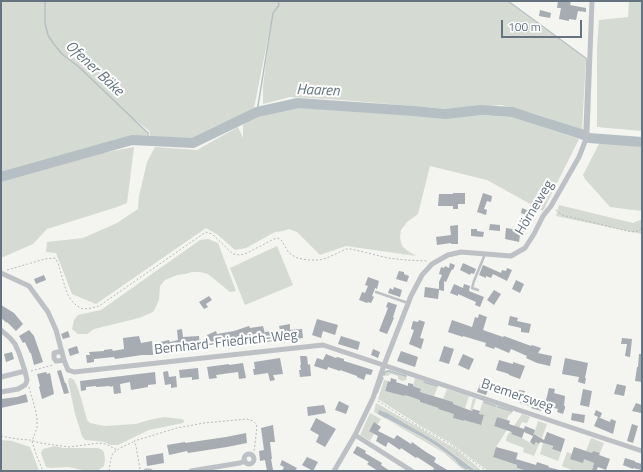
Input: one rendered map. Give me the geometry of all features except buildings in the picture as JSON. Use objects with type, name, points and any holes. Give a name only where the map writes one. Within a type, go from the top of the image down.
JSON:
[{"type":"street","name":"Hörneweg","points":[[334,471],[355,435],[372,398],[408,303],[422,275],[432,264],[448,255],[462,252],[511,256],[525,248],[579,157],[586,139],[587,131],[592,1]]},
{"type":"street","points":[[1,272],[29,286],[48,312],[56,330],[62,351],[64,360],[58,362],[55,360],[54,354],[62,351]]},
{"type":"street","points":[[1,330],[15,344],[27,380],[25,386],[18,389],[1,392]]},
{"type":"street","name":"Bernhard-Friedrich-Weg","points":[[64,360],[68,370],[74,372],[323,345],[384,365]]},
{"type":"street","name":"Bremersweg","points":[[384,365],[642,451]]},
{"type":"street","points":[[1,377],[25,372]]},
{"type":"street","points":[[355,435],[412,471]]},
{"type":"street","points":[[191,471],[240,463],[245,461],[244,458],[249,454],[252,455]]},
{"type":"lane","points":[[478,290],[472,288],[486,254]]},
{"type":"lane","points":[[376,292],[408,303]]},
{"type":"path","points":[[550,206],[562,215],[631,232],[638,231],[642,228]]},
{"type":"path","points":[[1,272],[45,259],[54,258],[58,263],[65,287],[72,301],[83,309],[99,306],[206,232],[212,234],[233,254],[247,253],[278,238],[282,241],[289,253],[297,258],[308,260],[319,260],[327,258],[342,250],[351,250],[388,258],[428,261],[432,264]]},
{"type":"path","points":[[25,372],[58,362]]},
{"type":"path","points":[[26,383],[30,389],[37,416],[37,428],[32,441],[34,451],[43,471]]},
{"type":"path","points":[[372,398],[449,443],[486,471]]},
{"type":"path","points":[[109,471],[111,458],[114,453],[134,441],[161,432],[204,423],[248,419],[254,422],[257,427],[254,452],[252,455]]},
{"type":"path","points":[[1,436],[72,447],[99,443],[106,444],[117,450]]},
{"type":"path","points":[[134,441],[139,465],[142,471]]},
{"type":"shaded area","points":[[1,1],[507,1],[586,59],[582,130],[539,115],[501,105],[447,109],[290,97],[263,104],[263,86],[271,23],[254,108],[193,141],[151,138],[149,131],[132,117],[147,133],[147,136],[130,137],[1,173]]},
{"type":"shaded area","points":[[629,1],[642,1],[642,131],[597,127],[597,48],[599,20],[628,17]]},
{"type":"shaded area","points":[[335,108],[443,118],[476,115],[512,117],[579,139],[543,211],[487,180],[430,166],[418,214],[407,222],[401,230],[400,237],[403,247],[416,256],[346,246],[320,255],[297,232],[289,229],[275,232],[246,248],[235,250],[218,235],[206,228],[96,304],[72,294],[56,253],[46,252],[47,242],[83,238],[117,223],[138,209],[139,196],[147,162],[155,147],[197,150],[238,127],[243,138],[243,125],[252,118],[282,109]]},
{"type":"shaded area","points":[[600,142],[642,147],[642,211],[610,207],[585,179],[583,175]]},
{"type":"shaded area","points":[[134,147],[127,203],[47,229],[33,244],[1,258],[1,182],[102,153]]},
{"type":"shaded area","points":[[559,205],[633,223],[642,219],[642,234],[556,216]]},
{"type":"shaded area","points":[[208,239],[218,243],[236,291],[230,292],[208,274],[192,272],[177,275],[165,280],[160,286],[159,300],[154,311],[151,313],[139,318],[94,329],[87,334],[78,334],[72,329],[74,320],[78,315],[101,310],[200,240]]},
{"type":"shaded area","points":[[277,246],[293,285],[245,305],[230,268]]},
{"type":"shaded area","points":[[387,370],[407,376],[406,380],[403,381],[398,379],[398,376],[391,374],[387,376],[383,375],[384,371]]},
{"type":"shaded area","points":[[69,378],[74,380],[77,386],[87,420],[90,423],[104,426],[136,424],[164,417],[181,419],[184,421],[183,423],[149,430],[118,445],[85,440],[82,436],[75,414],[68,381]]},
{"type":"shaded area","points":[[415,378],[438,386],[434,396],[423,393],[420,402],[433,406],[441,402],[439,409],[450,413],[453,402],[443,399],[447,389],[469,396],[465,408],[457,406],[453,418],[464,421],[467,411],[470,411],[473,398],[476,399],[469,421],[480,425],[484,416],[479,414],[483,401],[513,410],[508,416],[507,420],[497,417],[494,426],[507,430],[496,447],[493,457],[517,465],[517,468],[528,471],[488,471],[449,442],[378,399],[384,380],[388,381],[385,391],[392,393],[396,382],[396,394],[404,396],[407,387],[410,388],[408,396],[418,399],[421,389],[413,386]]},
{"type":"shaded area","points":[[376,403],[456,449],[480,469],[478,471],[473,471],[473,468],[437,442],[381,410],[386,419],[374,412]]},
{"type":"shaded area","points":[[379,410],[387,413],[437,442],[474,469],[472,471],[465,469],[452,457],[424,438],[378,414]]},
{"type":"shaded area","points":[[370,413],[381,419],[377,425],[374,423],[369,430],[374,434],[370,441],[360,435]]},
{"type":"shaded area","points":[[522,414],[530,417],[527,423],[522,422],[519,428],[514,426]]},
{"type":"shaded area","points":[[386,419],[424,438],[452,457],[459,465],[472,471],[466,471],[461,468],[444,453]]},
{"type":"shaded area","points":[[538,421],[547,424],[542,438],[534,434]]},
{"type":"shaded area","points":[[514,426],[511,434],[534,445],[536,442],[539,444],[534,456],[523,452],[524,448],[506,441],[507,436]]},
{"type":"shaded area","points":[[591,438],[604,443],[600,453],[593,451],[589,461],[594,463],[592,470],[594,471],[574,471],[562,466],[567,452],[572,454],[570,459],[586,451]]},
{"type":"shaded area","points":[[1,440],[12,441],[30,447],[39,471],[1,471]]},
{"type":"shaded area","points":[[543,443],[552,446],[552,449],[561,452],[558,461],[540,454]]},
{"type":"shaded area","points":[[55,446],[63,448],[101,449],[104,452],[104,466],[97,471],[88,471],[68,467],[46,467],[41,453],[43,449]]},
{"type":"waterway","name":"Ofener Bäke","points":[[45,1],[45,23],[48,35],[53,43],[62,54],[79,67],[148,133],[148,141]]},
{"type":"waterway","points":[[257,112],[273,13],[279,5],[278,1]]},
{"type":"waterway","points":[[508,1],[587,59],[584,135]]},
{"type":"waterway","name":"Haaren","points":[[1,177],[132,140],[193,143],[257,112],[298,103],[445,114],[481,110],[512,112],[584,135],[589,138],[642,142]]},
{"type":"waterway","points":[[384,375],[385,372],[389,371],[406,376]]},
{"type":"waterway","points":[[377,393],[383,378]]},
{"type":"waterway","points":[[424,382],[437,386]]},
{"type":"waterway","points":[[484,402],[495,406]]},
{"type":"waterway","points":[[498,407],[512,411]]}]
